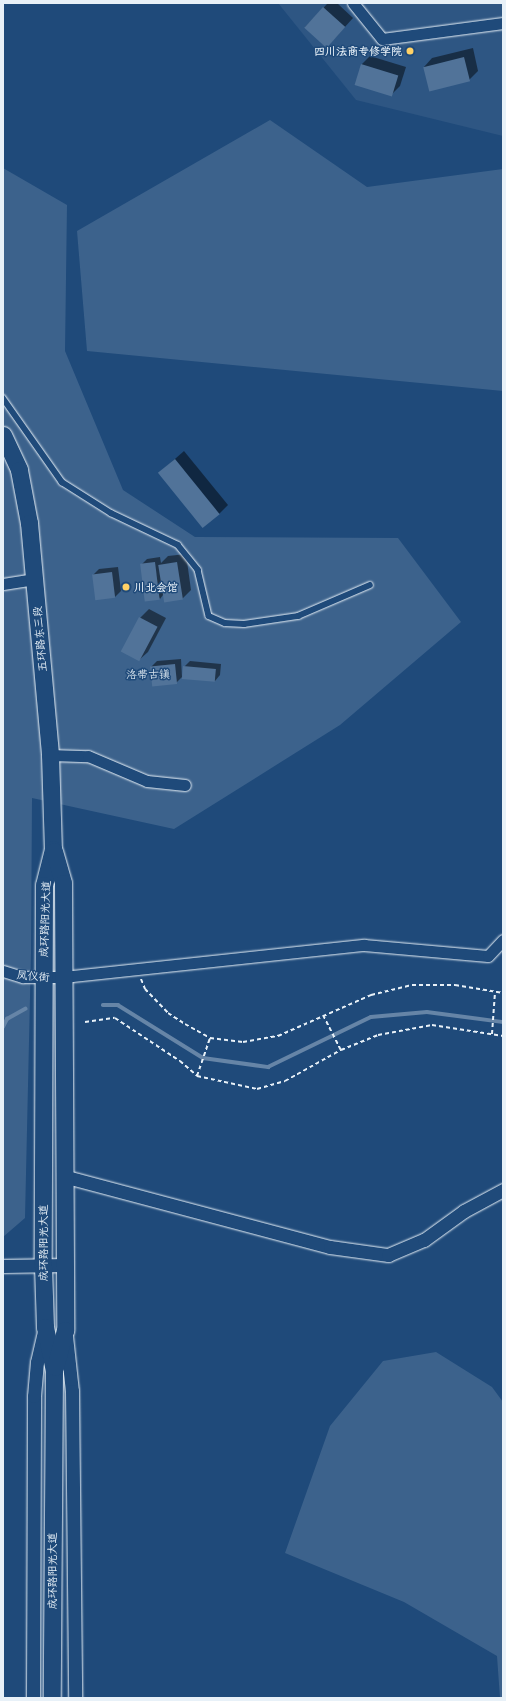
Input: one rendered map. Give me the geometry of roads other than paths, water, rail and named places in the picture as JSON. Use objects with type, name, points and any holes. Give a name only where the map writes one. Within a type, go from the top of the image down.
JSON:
[{"type":"main road","name":"五环路东三段","points":[[3,435],[19,470],[29,523],[50,755],[53,849]]},
{"type":"main road","name":"成环路阳光大道","points":[[53,849],[63,883],[63,1176],[66,1330],[54,1371]]},
{"type":"main road","name":"成环路阳光大道","points":[[52,1698],[54,1371],[45,1327],[43,1266],[43,978],[44,885],[53,849]]},
{"type":"street","points":[[353,3],[382,39],[503,23]]},
{"type":"street","points":[[3,584],[35,579]]},
{"type":"street","points":[[50,755],[88,756],[147,781],[185,785]]},
{"type":"street","name":"凤仪街","points":[[3,971],[43,978],[63,977],[364,945],[488,956],[503,940]]},
{"type":"street","points":[[63,1176],[330,1247],[388,1255],[424,1240],[464,1211],[503,1190]]},
{"type":"street","points":[[3,1266],[65,1265]]},
{"type":"street","points":[[33,1698],[34,1396],[37,1362],[45,1327]]},
{"type":"street","points":[[66,1330],[72,1391],[75,1698]]},
{"type":"lane","points":[[3,398],[62,482],[111,513],[178,545],[198,570],[209,616],[225,622],[244,624],[298,616],[370,585]]},
{"type":"waterway","points":[[103,1005],[118,1005],[203,1058],[268,1067],[371,1017],[427,1012],[503,1022]]},
{"type":"waterway","points":[[3,1027],[7,1019],[25,1009]]},
{"type":"place","name":"四川法商专修学院","points":[[410,51]]},
{"type":"place","name":"川北会馆","points":[[126,587]]},
{"type":"park label","name":"洛带古镇","points":[[148,674]]}]
